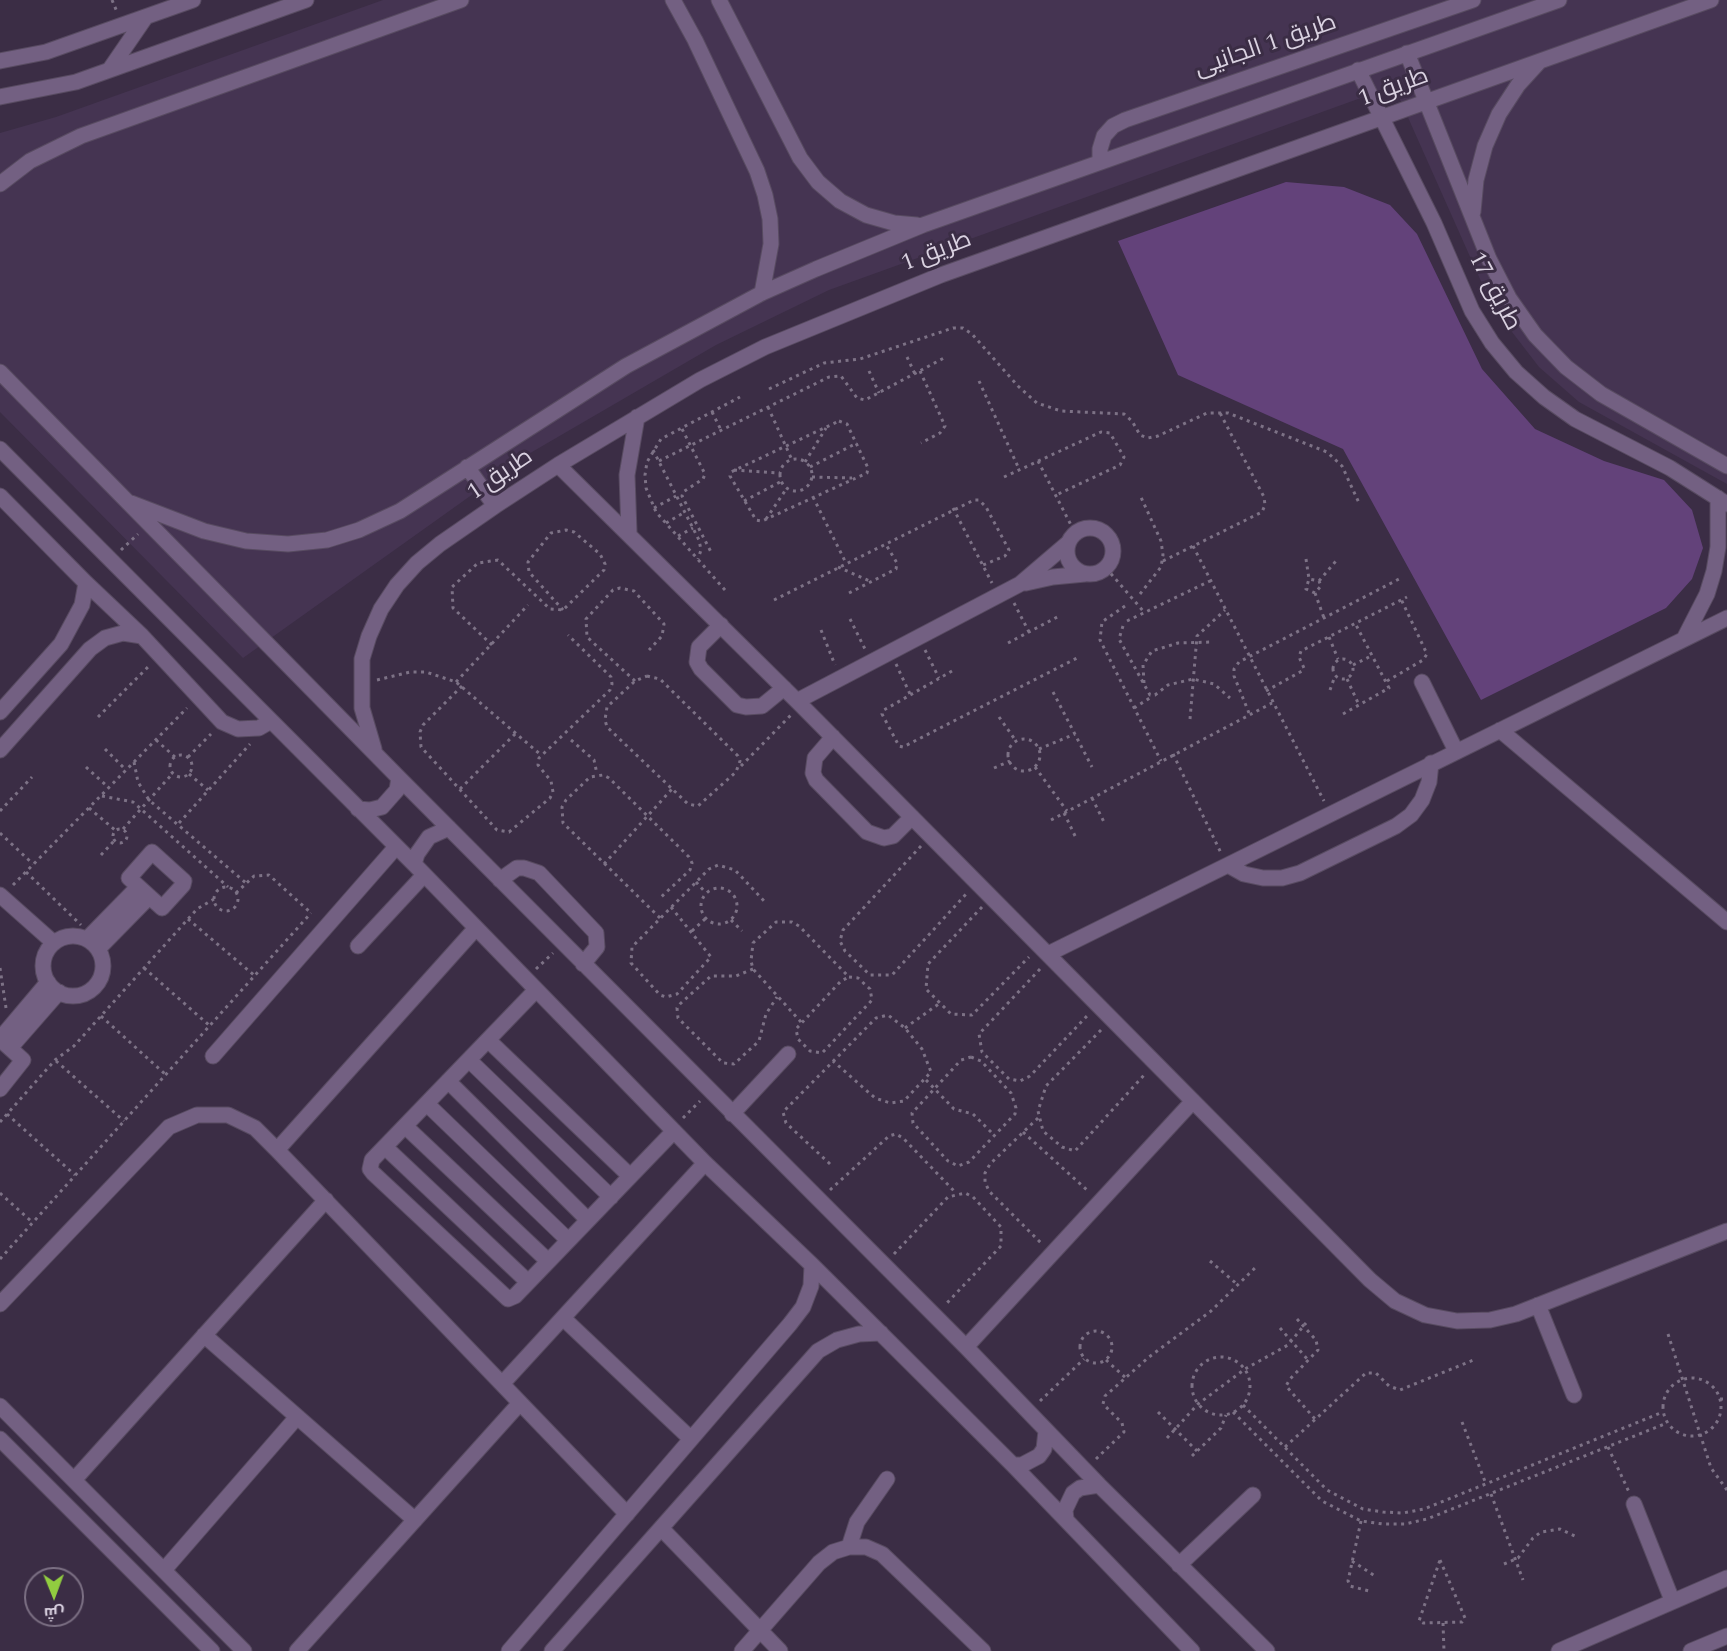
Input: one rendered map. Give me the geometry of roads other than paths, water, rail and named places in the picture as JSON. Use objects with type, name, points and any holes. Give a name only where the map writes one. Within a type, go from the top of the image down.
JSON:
[{"type":"street","points":[[0,61],[46,52],[193,0]]},
{"type":"street","points":[[0,97],[31,93],[76,82],[306,0]]},
{"type":"street","points":[[0,184],[30,161],[81,136],[461,0]]},
{"type":"street","points":[[673,0],[700,50],[757,171],[765,195],[770,219],[771,244],[762,293]]},
{"type":"street","points":[[719,0],[800,158],[818,182],[840,201],[866,215],[894,223],[923,225]]},
{"type":"street","name":"طريق 1 الجانيى","points":[[1100,162],[1100,149],[1104,136],[1113,126],[1125,120],[1473,0]]},
{"type":"street","name":"طريق 1","points":[[123,499],[204,531],[246,541],[288,544],[327,540],[360,530],[400,511],[626,366],[762,293],[923,225],[1560,0]]},
{"type":"street","name":"طريق 1","points":[[376,755],[362,708],[360,684],[369,636],[381,609],[397,585],[417,563],[440,544],[495,506],[558,465],[700,380],[765,347],[902,290],[1711,0]]},
{"type":"street","points":[[110,69],[145,18]]},
{"type":"street","name":"طريق 17","points":[[1407,53],[1489,258],[1509,298],[1534,334],[1566,367],[1601,394],[1727,466]]},
{"type":"street","points":[[1473,215],[1476,180],[1485,146],[1494,125],[1518,85],[1542,60]]},
{"type":"street","name":"طريق 17","points":[[1358,70],[1448,254],[1472,311],[1492,343],[1516,372],[1544,397],[1575,419],[1670,468],[1722,501]]},
{"type":"street","points":[[0,372],[448,828],[935,1315],[1084,1470],[1267,1651]]},
{"type":"street","points":[[629,532],[627,475],[637,417]]},
{"type":"street","points":[[0,449],[111,560],[265,725],[358,809],[705,1163],[812,1265],[1013,1465],[1192,1651]]},
{"type":"street","points":[[558,465],[629,532],[1370,1280],[1395,1301],[1425,1315],[1457,1321],[1490,1320],[1538,1305],[1727,1231]]},
{"type":"street","points":[[467,467],[495,506]]},
{"type":"street","points":[[0,496],[142,636],[222,722],[238,729],[265,725]]},
{"type":"street","points":[[1685,637],[1697,616],[1714,571],[1722,501]]},
{"type":"street","points":[[799,703],[840,678],[1009,590],[1053,577],[1100,572],[1106,568],[1114,552],[1108,535],[1092,528],[1071,538],[1009,590]]},
{"type":"street","points":[[1071,538],[1070,563],[1086,574]]},
{"type":"street","points":[[0,712],[67,635],[82,605],[86,583]]},
{"type":"street","points":[[1047,952],[1727,618]]},
{"type":"street","points":[[721,625],[699,647],[696,655],[701,669],[737,705],[746,708],[762,706],[784,688]]},
{"type":"street","points":[[0,750],[90,649],[105,638],[123,633],[142,636]]},
{"type":"street","points":[[1422,682],[1456,751]]},
{"type":"street","points":[[1500,730],[1727,922]]},
{"type":"street","points":[[833,738],[815,758],[813,773],[816,780],[860,825],[875,836],[884,838],[893,836],[912,817]]},
{"type":"street","points":[[1228,865],[1244,874],[1263,878],[1282,878],[1300,873],[1364,842],[1411,815],[1426,791],[1431,763]]},
{"type":"street","points":[[358,809],[370,810],[382,807],[397,790],[399,778]]},
{"type":"street","points":[[358,946],[419,870],[417,854],[429,837],[448,828]]},
{"type":"street","points":[[213,1056],[396,847]]},
{"type":"street","points":[[500,880],[517,868],[532,869],[592,927],[598,940],[593,954],[583,964]]},
{"type":"street","points":[[92,941],[143,893]]},
{"type":"street","points":[[1,896],[54,943]]},
{"type":"street","points":[[277,1150],[476,928]]},
{"type":"street","points":[[70,936],[92,941],[103,968],[98,984],[84,994],[67,995],[53,987],[44,974],[44,957],[54,943],[70,936]]},
{"type":"street","points":[[531,985],[488,1040],[372,1160],[370,1169],[504,1297],[512,1299],[673,1130]]},
{"type":"street","points":[[0,1089],[22,1062],[5,1039],[53,987]]},
{"type":"street","points":[[488,1040],[630,1176]]},
{"type":"street","points":[[732,1114],[788,1053]]},
{"type":"street","points":[[469,1060],[610,1197]]},
{"type":"street","points":[[448,1081],[588,1220]]},
{"type":"street","points":[[966,1347],[1193,1101]]},
{"type":"street","points":[[427,1104],[568,1240]]},
{"type":"street","points":[[0,1304],[169,1126],[197,1115],[228,1115],[255,1128],[627,1514]]},
{"type":"street","points":[[405,1126],[548,1261]]},
{"type":"street","points":[[385,1147],[528,1282]]},
{"type":"street","points":[[502,1384],[705,1163]]},
{"type":"street","points":[[74,1480],[326,1200]]},
{"type":"street","points":[[509,1651],[803,1306],[811,1286],[812,1265]]},
{"type":"street","points":[[1538,1305],[1574,1395]]},
{"type":"street","points":[[563,1318],[691,1438]]},
{"type":"street","points":[[552,1651],[818,1351],[837,1340],[859,1334],[881,1333]]},
{"type":"street","points":[[204,1335],[414,1520]]},
{"type":"street","points":[[297,1651],[520,1403]]},
{"type":"street","points":[[0,1406],[244,1651]]},
{"type":"street","points":[[164,1570],[297,1417]]},
{"type":"street","points":[[1013,1465],[1022,1465],[1038,1456],[1044,1449],[1046,1431]]},
{"type":"street","points":[[0,1439],[6,1451],[212,1651]]},
{"type":"street","points":[[849,1547],[857,1522],[887,1479]]},
{"type":"street","points":[[1066,1519],[1065,1510],[1073,1493],[1080,1488],[1099,1485]]},
{"type":"street","points":[[1179,1565],[1253,1495]]},
{"type":"street","points":[[1634,1504],[1672,1600]]},
{"type":"street","points":[[661,1528],[780,1651]]},
{"type":"street","points":[[742,1651],[819,1563],[833,1552],[849,1547],[866,1547],[882,1554],[983,1651]]},
{"type":"street","points":[[1559,1651],[1727,1578]]},
{"type":"street","points":[[1691,1651],[1727,1636]]}]
